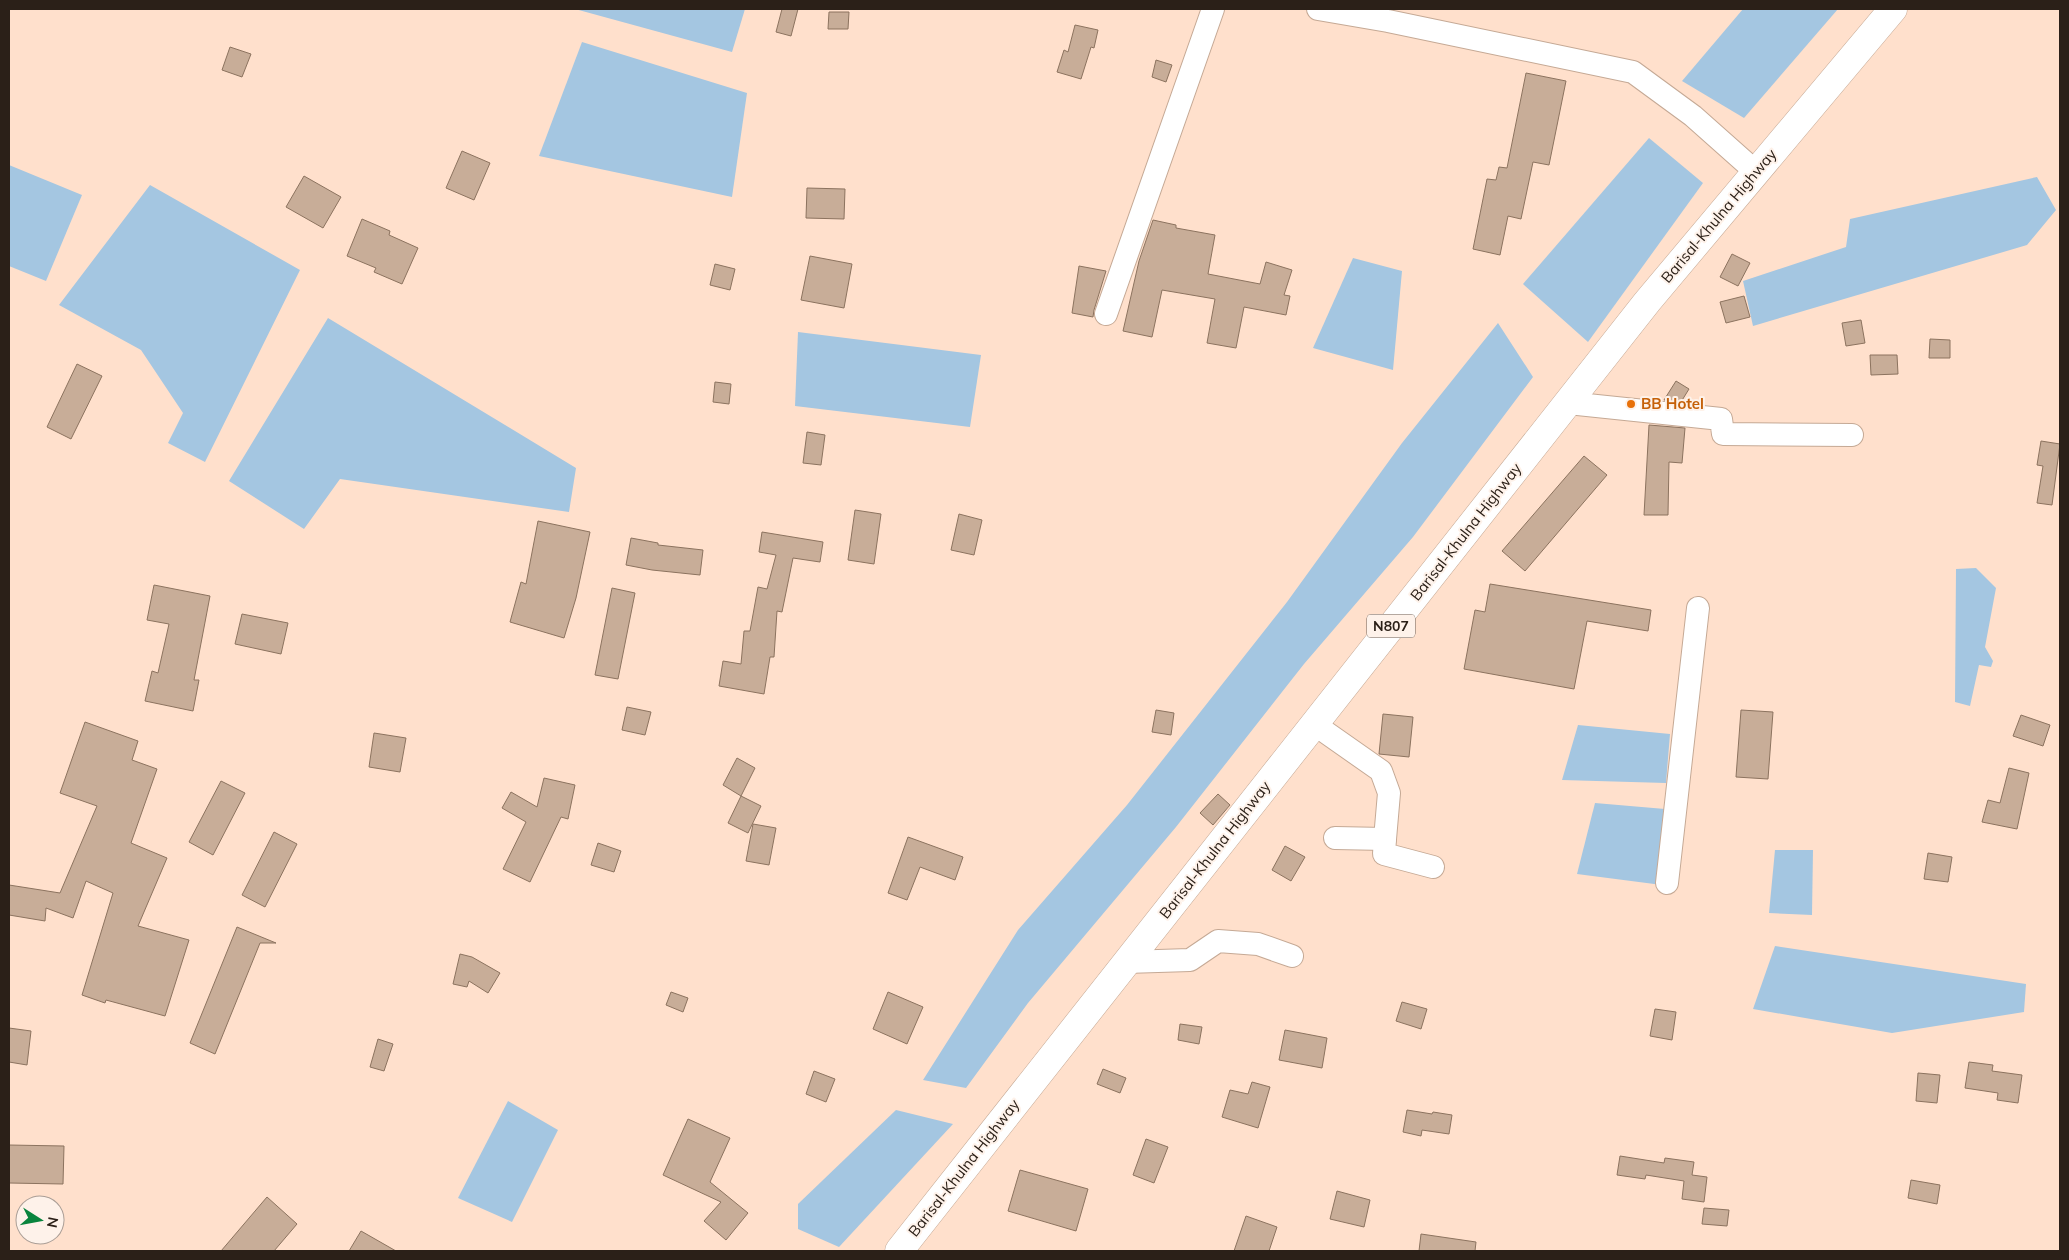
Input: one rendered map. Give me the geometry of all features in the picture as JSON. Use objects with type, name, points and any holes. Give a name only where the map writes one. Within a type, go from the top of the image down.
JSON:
[{"type":"highway","name":"Barisal-Khulna Highway","points":[[899,1251],[1647,302],[1893,9]]},
{"type":"street","points":[[1106,314],[1213,9]]},
{"type":"street","points":[[1318,9],[1388,21],[1632,72],[1693,116],[1756,172]]},
{"type":"street","points":[[1568,403],[1721,419],[1723,434],[1852,436]]},
{"type":"street","points":[[1667,883],[1698,608]]},
{"type":"street","points":[[1314,724],[1381,771],[1389,793],[1384,854],[1433,866]]},
{"type":"street","points":[[1335,838],[1385,839]]},
{"type":"street","points":[[1126,962],[1190,960],[1218,941],[1258,944],[1292,956]]},
{"type":"water","points":[[575,9],[745,9],[732,52]]},
{"type":"water","points":[[1743,9],[1838,9],[1744,118],[1682,81]]},
{"type":"water","points":[[582,42],[747,93],[732,197],[539,156]]},
{"type":"water","points":[[1649,138],[1703,183],[1588,342],[1523,284]]},
{"type":"water","points":[[9,165],[82,195],[46,281],[9,266]]},
{"type":"water","points":[[2037,177],[2056,210],[2027,245],[1753,326],[1743,281],[1846,247],[1850,219]]},
{"type":"water","points":[[150,185],[300,270],[205,462],[168,443],[183,413],[141,350],[59,305]]},
{"type":"water","points":[[1353,258],[1402,271],[1393,370],[1313,348]]},
{"type":"water","points":[[328,318],[576,468],[569,512],[340,479],[304,529],[229,481]]},
{"type":"water","points":[[1498,323],[1533,377],[1413,537],[1304,664],[1176,827],[1028,1003],[966,1088],[923,1080],[1018,930],[1127,805],[1287,602],[1402,443]]},
{"type":"water","points":[[798,332],[981,355],[970,427],[795,406]]},
{"type":"water","points":[[1976,568],[1996,588],[1985,647],[1993,661],[1991,667],[1979,665],[1970,706],[1955,702],[1956,569]]},
{"type":"water","points":[[1578,725],[1670,734],[1666,783],[1562,780]]},
{"type":"water","points":[[1595,803],[1665,809],[1662,885],[1577,874]]},
{"type":"water","points":[[1775,850],[1813,850],[1812,915],[1769,913]]},
{"type":"water","points":[[1775,946],[2026,984],[2024,1012],[1892,1033],[1753,1009]]},
{"type":"water","points":[[508,1101],[558,1130],[512,1222],[458,1198]]},
{"type":"water","points":[[896,1110],[953,1124],[839,1247],[798,1229],[798,1204]]},
{"type":"building","points":[[782,9],[798,9],[791,36],[776,32]]},
{"type":"building","points":[[829,12],[849,12],[848,29],[828,29]]},
{"type":"building","points":[[1075,25],[1098,30],[1094,48],[1091,47],[1081,79],[1057,72],[1064,50],[1068,52]]},
{"type":"building","points":[[230,47],[251,54],[242,77],[222,70]]},
{"type":"building","points":[[1156,60],[1172,65],[1166,82],[1152,77]]},
{"type":"building","points":[[1526,73],[1566,81],[1549,165],[1533,162],[1521,219],[1508,216],[1500,255],[1473,249],[1487,179],[1496,180],[1499,167],[1507,168]]},
{"type":"building","points":[[462,151],[490,163],[474,200],[446,188]]},
{"type":"building","points":[[304,176],[341,197],[323,228],[286,207]]},
{"type":"building","points":[[807,188],[845,189],[844,219],[806,218]]},
{"type":"building","points":[[362,219],[390,231],[389,235],[418,248],[402,284],[374,272],[376,268],[347,256]]},
{"type":"building","points":[[1153,220],[1176,225],[1176,228],[1215,235],[1208,274],[1260,284],[1266,262],[1292,270],[1284,295],[1290,296],[1286,315],[1244,307],[1236,348],[1207,343],[1215,299],[1162,290],[1152,337],[1123,331],[1139,261]]},
{"type":"building","points":[[1732,254],[1750,263],[1738,286],[1720,277]]},
{"type":"building","points":[[810,256],[852,264],[844,308],[801,300]]},
{"type":"building","points":[[715,264],[735,269],[730,290],[710,285]]},
{"type":"building","points":[[1079,266],[1106,271],[1093,317],[1072,313]]},
{"type":"building","points":[[1744,296],[1750,317],[1726,323],[1720,302]]},
{"type":"building","points":[[1861,320],[1865,343],[1846,346],[1842,323]]},
{"type":"building","points":[[1930,339],[1950,340],[1950,358],[1929,358]]},
{"type":"building","points":[[1870,355],[1897,355],[1898,374],[1871,375]]},
{"type":"building","points":[[77,364],[102,376],[71,439],[47,427]]},
{"type":"building","points":[[1676,381],[1689,389],[1681,402],[1664,400]]},
{"type":"building","points":[[715,382],[731,384],[729,404],[713,402]]},
{"type":"building","points":[[1649,425],[1685,428],[1682,463],[1669,462],[1668,515],[1644,515]]},
{"type":"building","points":[[807,432],[825,435],[821,465],[803,463]]},
{"type":"building","points":[[2041,441],[2060,444],[2052,505],[2037,503],[2043,466],[2037,465]]},
{"type":"building","points":[[1584,456],[1607,475],[1525,571],[1502,551]]},
{"type":"building","points":[[855,510],[881,514],[874,564],[848,560]]},
{"type":"building","points":[[959,514],[982,520],[974,555],[951,550]]},
{"type":"building","points":[[538,521],[590,532],[576,598],[564,638],[510,622],[521,582],[526,584]]},
{"type":"building","points":[[762,532],[823,542],[820,562],[793,558],[782,612],[777,611],[774,657],[770,657],[764,694],[719,686],[723,661],[741,664],[744,631],[750,631],[758,587],[767,589],[776,555],[759,552]]},
{"type":"building","points":[[631,538],[658,543],[658,545],[703,550],[700,575],[626,565]]},
{"type":"building","points":[[1490,584],[1651,610],[1648,631],[1587,621],[1574,689],[1464,669],[1475,610],[1485,612]]},
{"type":"building","points":[[154,585],[210,596],[194,680],[199,680],[193,711],[145,701],[152,671],[158,673],[169,624],[147,620]]},
{"type":"building","points":[[612,588],[635,593],[618,679],[595,675]]},
{"type":"building","points":[[242,614],[288,623],[281,654],[235,644]]},
{"type":"building","points":[[627,707],[651,712],[645,735],[622,730]]},
{"type":"building","points":[[1156,710],[1174,713],[1171,735],[1152,732]]},
{"type":"building","points":[[1741,710],[1773,712],[1768,779],[1736,777]]},
{"type":"building","points":[[1383,714],[1413,717],[1409,757],[1379,754]]},
{"type":"building","points":[[2021,715],[2050,725],[2043,746],[2013,736]]},
{"type":"building","points":[[85,722],[138,741],[132,760],[157,769],[131,843],[167,858],[138,926],[189,940],[165,1016],[106,1000],[105,1003],[82,995],[113,893],[86,881],[73,918],[46,908],[45,921],[9,915],[9,885],[60,893],[97,806],[60,793]]},
{"type":"building","points":[[374,733],[406,738],[400,772],[369,767]]},
{"type":"building","points":[[737,758],[755,768],[741,796],[723,785]]},
{"type":"building","points":[[2009,768],[2029,773],[2017,829],[1982,822],[1988,800],[2000,803]]},
{"type":"building","points":[[544,778],[575,785],[568,819],[561,817],[530,882],[503,869],[526,822],[502,808],[511,792],[537,807]]},
{"type":"building","points":[[221,781],[245,793],[213,855],[189,842]]},
{"type":"building","points":[[1218,794],[1230,805],[1213,825],[1200,813]]},
{"type":"building","points":[[741,796],[761,806],[748,833],[728,823]]},
{"type":"building","points":[[753,824],[776,828],[769,865],[746,861]]},
{"type":"building","points":[[274,832],[297,844],[265,907],[242,895]]},
{"type":"building","points":[[908,837],[963,857],[955,880],[920,867],[907,900],[888,893]]},
{"type":"building","points":[[598,843],[621,851],[614,872],[591,865]]},
{"type":"building","points":[[1285,846],[1305,857],[1291,881],[1272,870]]},
{"type":"building","points":[[1928,853],[1952,857],[1948,882],[1924,879]]},
{"type":"building","points":[[237,927],[276,943],[260,943],[215,1054],[190,1043]]},
{"type":"building","points":[[460,954],[472,957],[500,973],[488,993],[469,981],[467,987],[453,984]]},
{"type":"building","points":[[671,992],[688,998],[683,1012],[666,1005]]},
{"type":"building","points":[[888,992],[923,1007],[907,1044],[873,1029]]},
{"type":"building","points":[[1402,1002],[1427,1009],[1421,1029],[1396,1021]]},
{"type":"building","points":[[1655,1009],[1676,1012],[1672,1040],[1650,1036]]},
{"type":"building","points":[[1180,1024],[1202,1027],[1199,1044],[1178,1040]]},
{"type":"building","points":[[9,1028],[31,1031],[27,1065],[9,1062]]},
{"type":"building","points":[[1285,1030],[1327,1038],[1322,1068],[1279,1060]]},
{"type":"building","points":[[378,1039],[393,1044],[384,1071],[370,1067]]},
{"type":"building","points":[[1969,1062],[1993,1065],[1992,1071],[2022,1075],[2018,1103],[1997,1100],[1998,1093],[1965,1088]]},
{"type":"building","points":[[1103,1069],[1126,1078],[1120,1093],[1097,1084]]},
{"type":"building","points":[[814,1071],[835,1079],[826,1102],[806,1094]]},
{"type":"building","points":[[1918,1073],[1940,1075],[1937,1103],[1916,1101]]},
{"type":"building","points":[[1252,1082],[1270,1087],[1258,1128],[1222,1117],[1230,1090],[1248,1094]]},
{"type":"building","points":[[1407,1110],[1452,1115],[1449,1134],[1422,1130],[1421,1136],[1403,1132]]},
{"type":"building","points":[[688,1119],[730,1138],[710,1182],[748,1213],[726,1240],[704,1221],[721,1202],[663,1175]]},
{"type":"building","points":[[1146,1139],[1168,1147],[1154,1183],[1133,1175]]},
{"type":"building","points":[[9,1145],[64,1146],[63,1184],[9,1183]]},
{"type":"building","points":[[1620,1156],[1664,1163],[1665,1158],[1694,1162],[1692,1175],[1707,1177],[1704,1202],[1682,1199],[1684,1181],[1646,1175],[1645,1179],[1617,1175]]},
{"type":"building","points":[[1020,1170],[1088,1189],[1076,1231],[1008,1211]]},
{"type":"building","points":[[1911,1180],[1940,1185],[1937,1204],[1908,1198]]},
{"type":"building","points":[[1337,1191],[1370,1200],[1364,1227],[1330,1219]]},
{"type":"building","points":[[267,1197],[297,1224],[274,1251],[221,1251]]},
{"type":"building","points":[[1704,1208],[1729,1210],[1727,1226],[1702,1224]]},
{"type":"building","points":[[1246,1216],[1277,1227],[1269,1251],[1234,1251]]},
{"type":"building","points":[[361,1231],[396,1251],[349,1251]]},
{"type":"building","points":[[1421,1234],[1476,1242],[1475,1251],[1419,1251]]},
{"type":"place","name":"BB Hotel","points":[[1631,404]]}]
